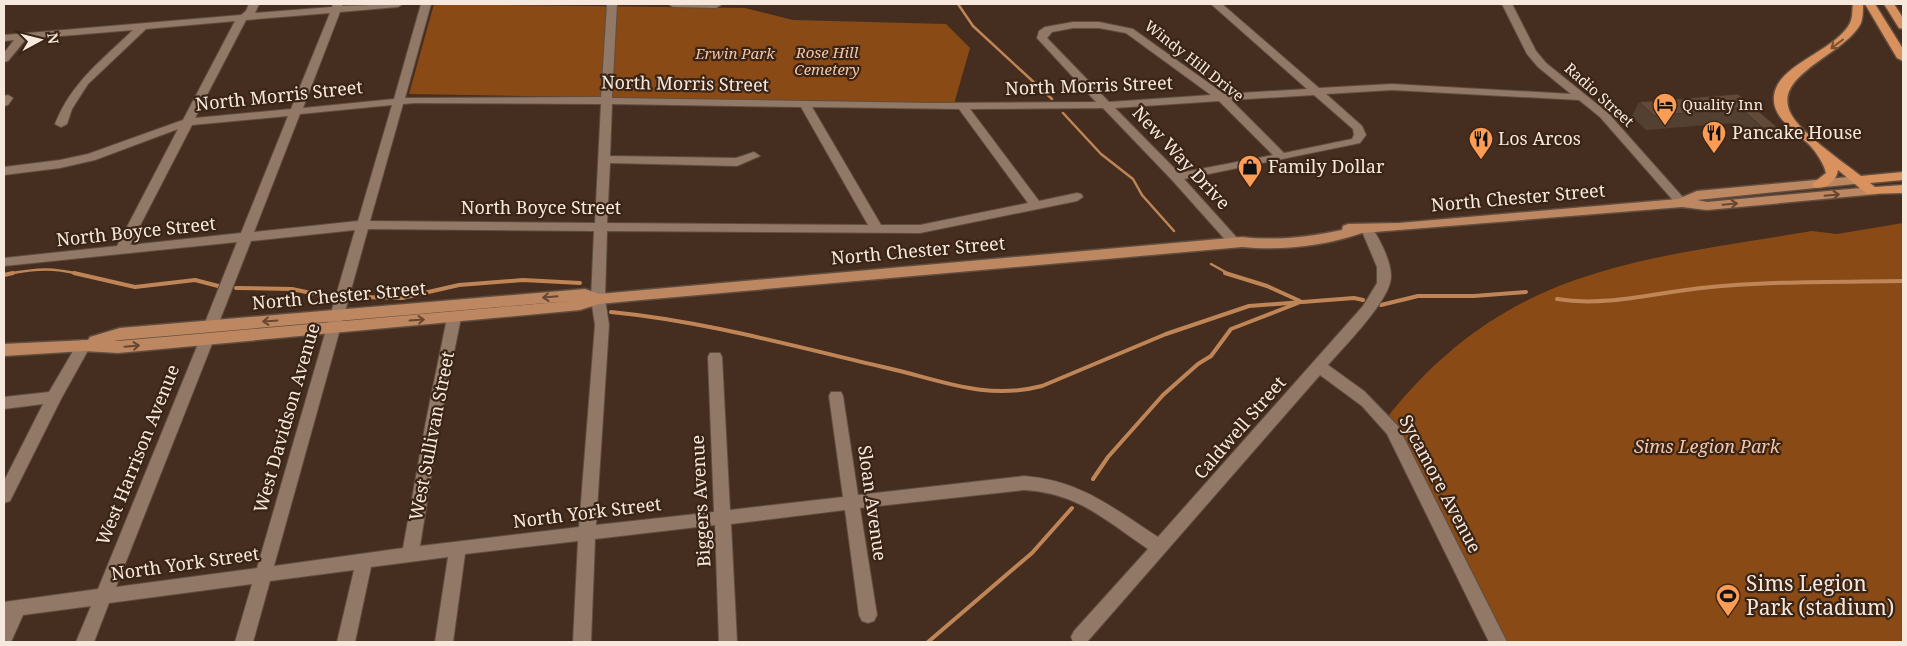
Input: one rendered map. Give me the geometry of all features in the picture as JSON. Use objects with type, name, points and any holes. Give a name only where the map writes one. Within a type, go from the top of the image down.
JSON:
[{"type":"highway","points":[[1819,184],[1829,178],[1832,168],[1805,134],[1783,111],[1780,92],[1793,76],[1841,42],[1851,32],[1859,16],[1858,4]]},
{"type":"highway","points":[[1870,4],[1903,58]]},
{"type":"highway","points":[[1889,4],[1903,26]]},
{"type":"highway","points":[[1805,134],[1872,191]]},
{"type":"highway","name":"North Chester Street","points":[[1859,180],[1903,176]]},
{"type":"highway","name":"North Chester Street","points":[[1872,191],[1903,189]]},
{"type":"main road","name":"North Chester Street","points":[[1682,203],[1697,195],[1859,180]]},
{"type":"main road","name":"North Chester Street","points":[[335,321],[454,318],[580,305],[598,299],[1238,242],[1256,244],[1338,237],[1362,229],[1682,203],[1708,206],[1872,191]]},
{"type":"main road","name":"North Chester Street","points":[[4,350],[84,345],[118,347],[209,332],[335,321],[584,294],[598,299]]},
{"type":"street","points":[[121,250],[242,18],[250,12],[254,4]]},
{"type":"street","points":[[4,38],[242,18],[337,7],[398,4]]},
{"type":"street","name":"West Davidson Avenue","points":[[244,642],[426,4]]},
{"type":"street","points":[[582,642],[587,533],[602,325],[598,299],[606,88],[612,4]]},
{"type":"street","points":[[673,4],[716,5]]},
{"type":"street","points":[[1176,177],[1347,144],[1356,141],[1360,135],[1358,128],[1216,4]]},
{"type":"street","name":"Radio Street","points":[[1507,4],[1531,52],[1542,65],[1584,97],[1616,128],[1682,203]]},
{"type":"street","name":"West Harrison Avenue","points":[[85,642],[337,7]]},
{"type":"street","name":"Windy Hill Drive","points":[[1044,33],[1049,29],[1073,25],[1098,25],[1129,30],[1222,98],[1282,157]]},
{"type":"street","points":[[61,124],[80,88],[91,74],[143,26]]},
{"type":"street","name":"New Way Drive","points":[[1044,33],[1042,38],[1049,47],[1238,242]]},
{"type":"street","points":[[4,59],[23,36]]},
{"type":"street","name":"North Morris Street","points":[[4,171],[60,164],[91,157],[152,133],[188,122],[297,110],[398,102],[473,99],[963,106],[1107,105],[1316,91],[1413,88],[1552,98],[1584,97]]},
{"type":"street","points":[[805,104],[877,229]]},
{"type":"street","points":[[963,106],[1037,206]]},
{"type":"street","points":[[604,159],[737,162],[754,156]]},
{"type":"street","name":"North Boyce Street","points":[[4,262],[362,225],[935,228],[1077,197]]},
{"type":"street","name":"Caldwell Street","points":[[1080,637],[1368,309],[1384,283],[1384,267],[1362,229]]},
{"type":"street","name":"West Sullivan Street","points":[[410,555],[433,421],[454,318]]},
{"type":"street","points":[[4,496],[54,397],[84,345]]},
{"type":"street","name":"Biggers Avenue","points":[[715,357],[728,642]]},
{"type":"street","name":"Sycamore Avenue","points":[[1318,367],[1353,389],[1374,407],[1393,430],[1498,642]]},
{"type":"street","name":"Sloan Avenue","points":[[836,396],[868,615]]},
{"type":"street","points":[[4,403],[54,397]]},
{"type":"street","name":"North York Street","points":[[11,609],[263,573],[458,548],[1007,484],[1042,483],[1056,485],[1095,502],[1159,547]]},
{"type":"street","points":[[444,642],[458,548]]},
{"type":"street","points":[[346,642],[364,561]]},
{"type":"street","points":[[4,638],[11,609]]},
{"type":"green space","name":"Erwin Park","points":[[434,4],[745,8],[793,20],[946,24],[970,48],[954,104],[409,94]]},
{"type":"green space","name":"Sims Legion Park","points":[[1903,223],[1903,642],[1498,642],[1393,430],[1385,420],[1431,369],[1477,330],[1526,301],[1577,279],[1631,264],[1687,252],[1812,231],[1837,234]]},
{"type":"building","points":[[1738,94],[1777,127],[1763,128],[1740,108],[1654,116],[1639,102]]},
{"type":"waterway","points":[[958,4],[973,26],[1052,99]]},
{"type":"waterway","points":[[1063,113],[1101,154],[1133,179],[1142,195],[1174,231]]},
{"type":"waterway","points":[[1211,264],[1229,274]]},
{"type":"waterway","points":[[11,273],[46,270],[77,274]]},
{"type":"waterway","points":[[4,275],[11,273]]},
{"type":"waterway","points":[[1225,273],[1267,286],[1300,301]]},
{"type":"waterway","points":[[77,274],[135,287],[195,280],[222,287]]},
{"type":"waterway","points":[[358,297],[402,298],[459,285],[523,280],[580,283]]},
{"type":"waterway","points":[[1557,299],[1575,301],[1611,300],[1701,288],[1751,284],[1903,281]]},
{"type":"waterway","points":[[236,288],[292,289],[330,297]]},
{"type":"waterway","points":[[1381,305],[1418,296],[1474,296],[1526,292]]},
{"type":"waterway","points":[[611,312],[680,321],[782,343],[962,387],[1001,391],[1042,386],[1166,334],[1249,306],[1354,298],[1363,300]]},
{"type":"waterway","points":[[1093,479],[1108,457],[1163,395],[1198,364],[1211,356],[1231,329],[1298,303]]},
{"type":"waterway","points":[[928,642],[1032,553],[1072,508]]},
{"type":"place","name":"Quality Inn","points":[[1665,126]]},
{"type":"place","name":"Pancake House","points":[[1714,154]]},
{"type":"place","name":"Los Arcos","points":[[1481,160]]},
{"type":"place","name":"Family Dollar","points":[[1250,188]]},
{"type":"place","name":"Sims Legion Park (stadium)","points":[[1728,617]]},
{"type":"park label","name":"Rose Hill Cemetery","points":[[827,62]]}]
